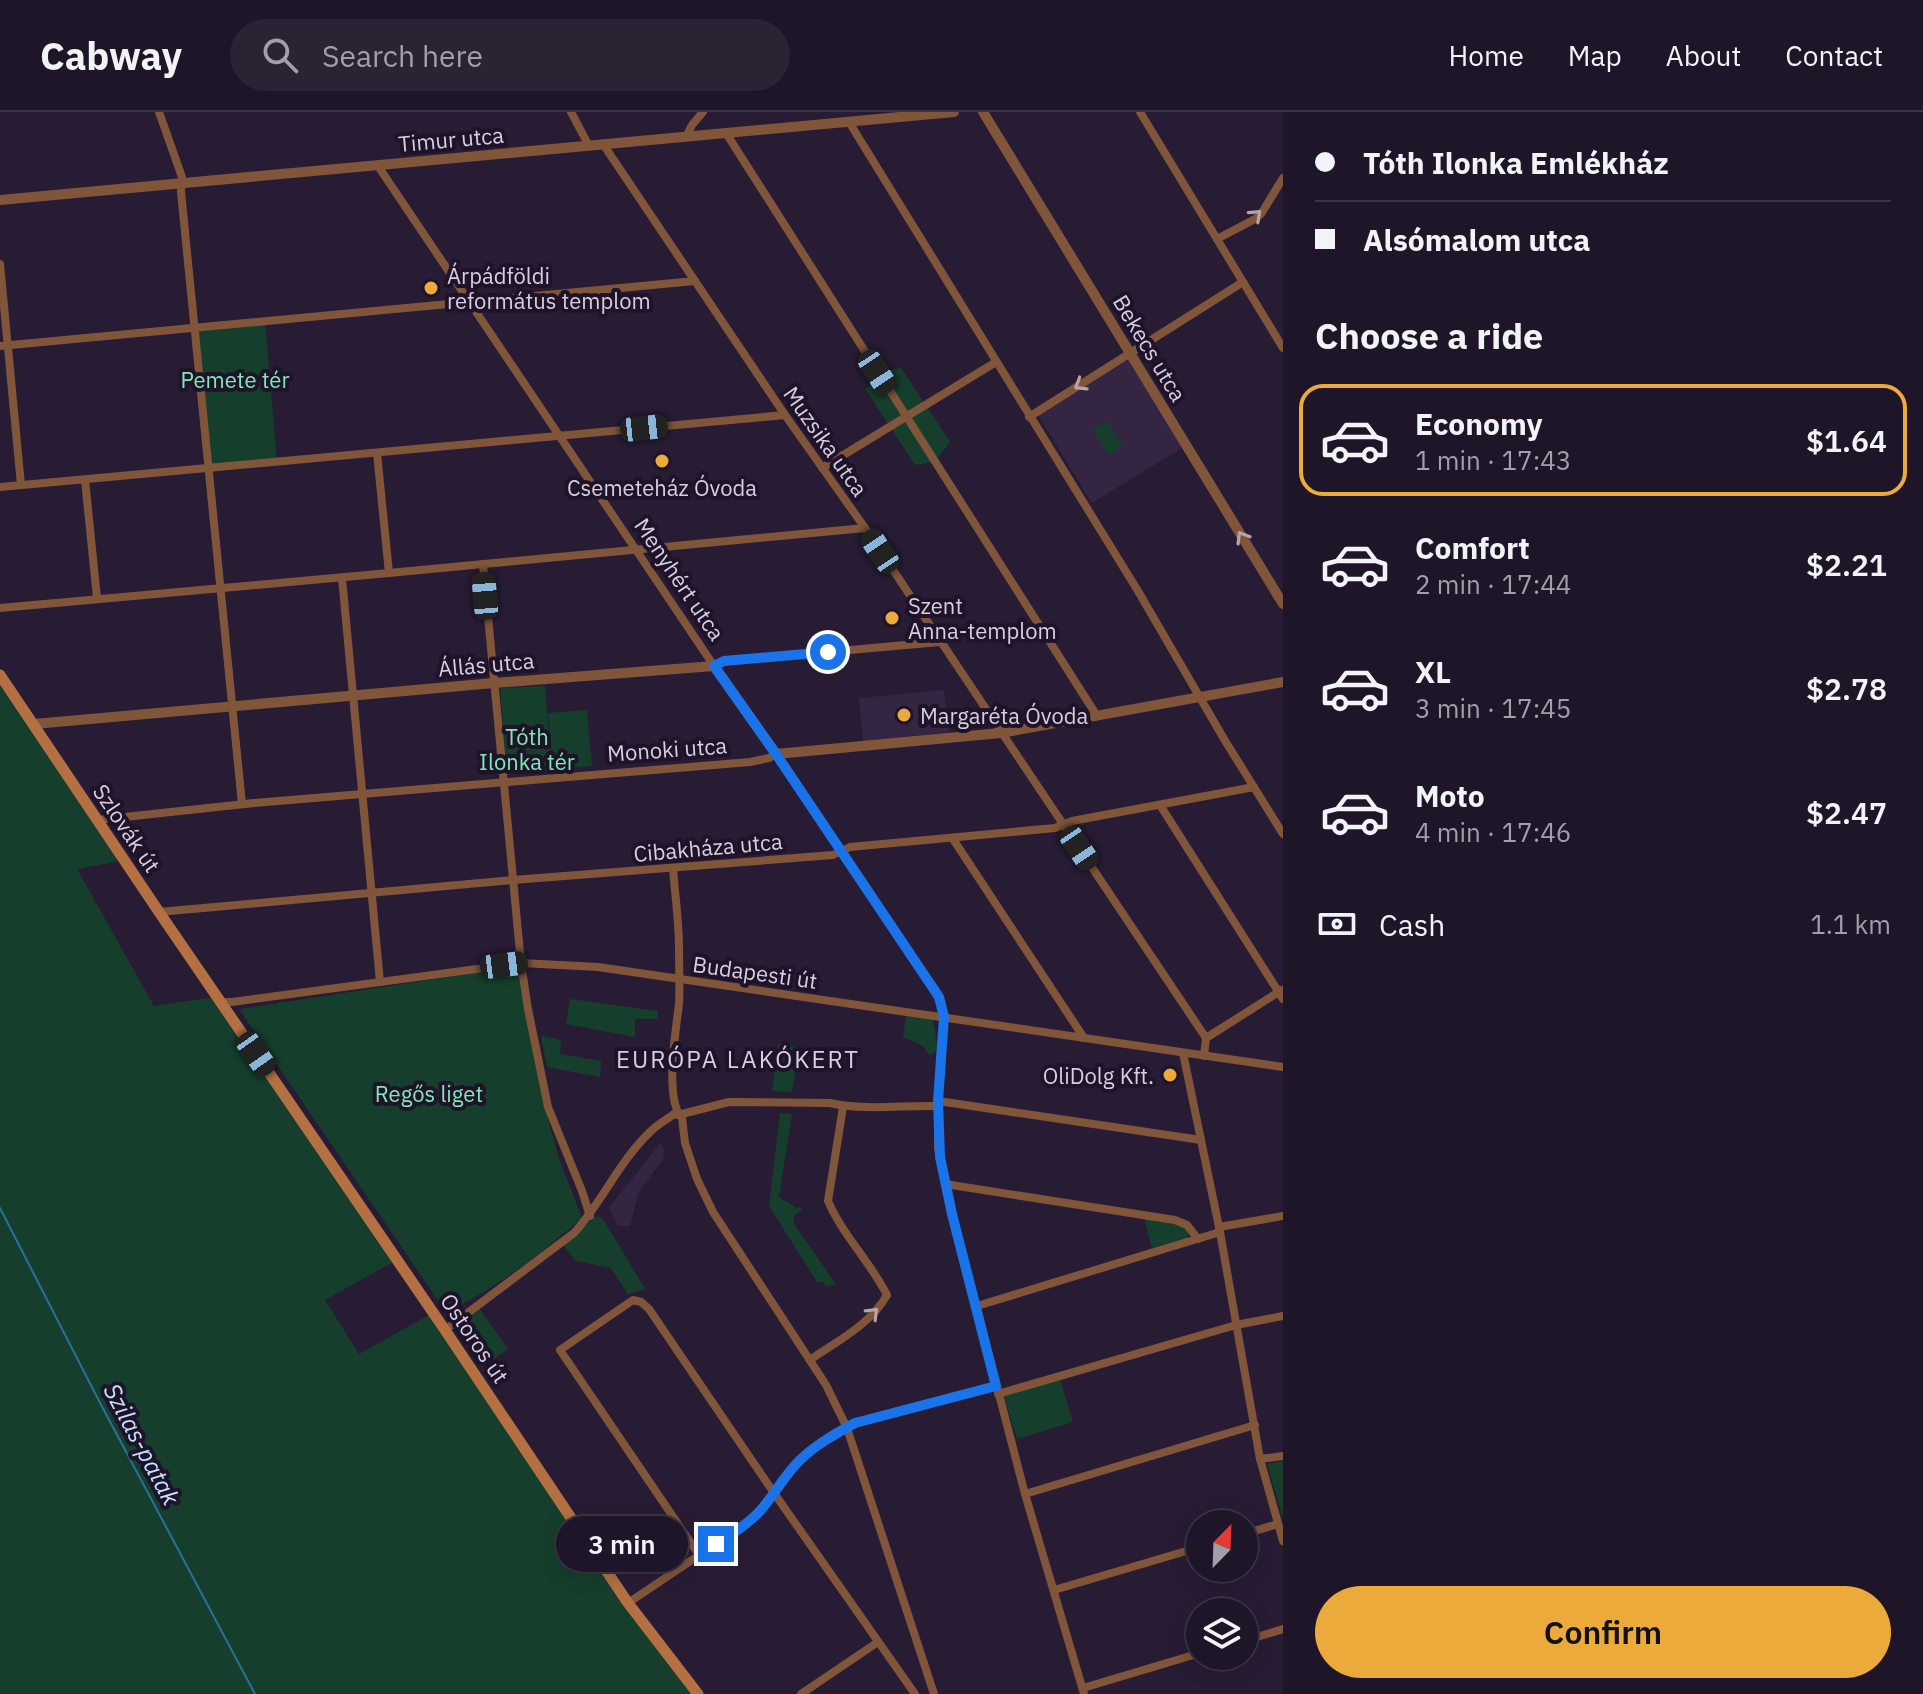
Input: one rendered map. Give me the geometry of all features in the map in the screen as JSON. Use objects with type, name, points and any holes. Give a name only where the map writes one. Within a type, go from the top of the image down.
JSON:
[{"type":"main road","name":"Szlovák út","points":[[0,675],[221,1002]]},
{"type":"main road","name":"Ostoros út","points":[[221,1002],[628,1603],[698,1694]]},
{"type":"street","points":[[159,112],[182,177],[181,192],[242,804]]},
{"type":"street","points":[[571,112],[589,146]]},
{"type":"street","points":[[686,137],[703,112]]},
{"type":"street","name":"Timur utca","points":[[0,200],[954,112]]},
{"type":"street","name":"Bekecs utca","points":[[983,112],[1283,604]]},
{"type":"street","points":[[1140,112],[1283,348]]},
{"type":"street","points":[[849,122],[1283,834]]},
{"type":"street","points":[[726,133],[1097,716]]},
{"type":"street","name":"Muzsika utca","points":[[603,144],[865,528],[1206,1038]]},
{"type":"street","name":"Menyhért utca","points":[[378,166],[939,997],[944,1017]]},
{"type":"street","points":[[1217,239],[1261,214],[1283,178]]},
{"type":"street","points":[[0,264],[4,346],[21,485]]},
{"type":"street","points":[[4,346],[695,281]]},
{"type":"street","points":[[1029,417],[1243,282]]},
{"type":"street","points":[[822,468],[996,362]]},
{"type":"street","points":[[0,487],[785,415]]},
{"type":"street","points":[[377,453],[389,573]]},
{"type":"street","points":[[85,480],[97,598]]},
{"type":"street","points":[[0,608],[865,528]]},
{"type":"street","points":[[483,564],[528,1009],[548,1107],[590,1216]]},
{"type":"street","points":[[342,578],[380,982]]},
{"type":"street","name":"Állás utca","points":[[34,724],[714,666],[724,661],[940,642]]},
{"type":"street","name":"Monoki utca","points":[[97,820],[242,804],[750,762],[776,754],[1001,733],[1283,682]]},
{"type":"street","name":"Cibakháza utca","points":[[159,912],[833,855],[850,847],[1055,828],[1072,821],[1254,787]]},
{"type":"street","points":[[1160,805],[1282,993],[1206,1038],[1204,1056]]},
{"type":"street","points":[[953,839],[1084,1038]]},
{"type":"street","points":[[673,868],[679,947],[674,1095],[678,1115],[682,1118],[685,1143],[697,1179],[713,1212],[826,1385],[847,1428],[934,1694]]},
{"type":"street","name":"Budapesti út","points":[[221,1002],[521,963],[598,967],[1283,1067]]},
{"type":"street","points":[[944,1017],[938,1148],[945,1184],[1025,1494],[1084,1691],[1186,1658]]},
{"type":"street","points":[[1183,1053],[1260,1459],[1283,1541]]},
{"type":"street","points":[[445,1330],[574,1233],[590,1216],[650,1131],[674,1114],[713,1104],[738,1101],[830,1103],[843,1107],[876,1108],[938,1104],[1201,1140]]},
{"type":"street","points":[[810,1360],[864,1322],[880,1307],[887,1295],[828,1201],[843,1107]]},
{"type":"street","points":[[945,1184],[1175,1220],[1187,1225],[1198,1239]]},
{"type":"street","points":[[977,1306],[1219,1230],[1283,1216]]},
{"type":"street","points":[[699,1555],[560,1350],[633,1300],[649,1309],[915,1694]]},
{"type":"street","points":[[628,1603],[747,1523],[762,1509],[799,1461],[855,1423],[997,1390],[1236,1325],[1283,1316]]},
{"type":"street","points":[[1025,1494],[1255,1425]]},
{"type":"street","points":[[1260,1459],[1283,1456]]},
{"type":"street","points":[[1258,1530],[1278,1524]]},
{"type":"street","points":[[1054,1590],[1186,1551]]},
{"type":"street","points":[[1258,1637],[1283,1629]]},
{"type":"street","points":[[801,1694],[878,1642]]},
{"type":"shaded area","points":[[1131,358],[1185,446],[1092,503],[1038,415]]},
{"type":"shaded area","name":"Margaréta Óvoda","points":[[944,690],[949,732],[863,741],[859,698]]},
{"type":"shaded area","points":[[661,1142],[664,1158],[639,1191],[630,1226],[618,1226],[609,1208]]},
{"type":"green space","name":"Pemete tér","points":[[265,320],[277,462],[209,468],[196,327]]},
{"type":"green space","points":[[901,368],[950,442],[935,462],[915,465],[866,390],[877,372]]},
{"type":"green space","points":[[1107,421],[1123,446],[1109,455],[1093,430]]},
{"type":"green space","points":[[0,681],[120,861],[77,869],[154,1006],[215,997],[395,1261],[325,1300],[359,1354],[429,1315],[697,1694],[0,1694]]},
{"type":"green space","name":"Tóth Ilonka tér","points":[[545,686],[552,770],[507,775],[500,688]]},
{"type":"green space","points":[[587,710],[592,766],[553,769],[548,713]]},
{"type":"green space","name":"Regős liget","points":[[520,966],[545,1108],[559,1159],[582,1218],[517,1270],[483,1293],[446,1312],[239,1009]]},
{"type":"green space","points":[[570,999],[658,1011],[658,1019],[635,1019],[635,1037],[566,1024]]},
{"type":"green space","points":[[906,1016],[932,1019],[937,1050],[930,1056],[923,1046],[903,1037]]},
{"type":"green space","points":[[541,1036],[561,1040],[560,1054],[601,1061],[600,1077],[547,1067]]},
{"type":"green space","points":[[778,1044],[799,1047],[792,1092],[772,1091]]},
{"type":"green space","points":[[780,1113],[792,1114],[779,1197],[796,1208],[801,1207],[802,1210],[794,1216],[794,1224],[836,1284],[826,1287],[823,1282],[817,1282],[769,1206]]},
{"type":"green space","points":[[597,1216],[603,1219],[645,1289],[628,1294],[611,1268],[576,1261],[563,1245]]},
{"type":"green space","points":[[1144,1218],[1179,1223],[1189,1232],[1187,1239],[1152,1248]]},
{"type":"green space","points":[[479,1308],[508,1349],[482,1367],[453,1326]]},
{"type":"green space","points":[[1060,1379],[1073,1422],[1017,1439],[1004,1396]]},
{"type":"green space","points":[[1283,1461],[1283,1518],[1267,1464]]},
{"type":"waterway","name":"Szilas-patak","points":[[0,1208],[255,1694]]},
{"type":"place","name":"Árpádföldi református templom","points":[[431,288]]},
{"type":"place","name":"Csemeteház Óvoda","points":[[662,461]]},
{"type":"place","name":"Szent Anna-templom","points":[[892,618]]},
{"type":"place","name":"Margaréta Óvoda","points":[[904,715]]},
{"type":"place","name":"OliDolg Kft.","points":[[1170,1075]]},
{"type":"district","name":"EURÓPA LAKÓKERT","points":[[738,1059]]},
{"type":"route","points":[[716,1544],[762,1509],[799,1461],[827,1439],[855,1423],[996,1386],[938,1148],[944,1017],[939,997],[714,666],[724,661],[828,652]]}]
